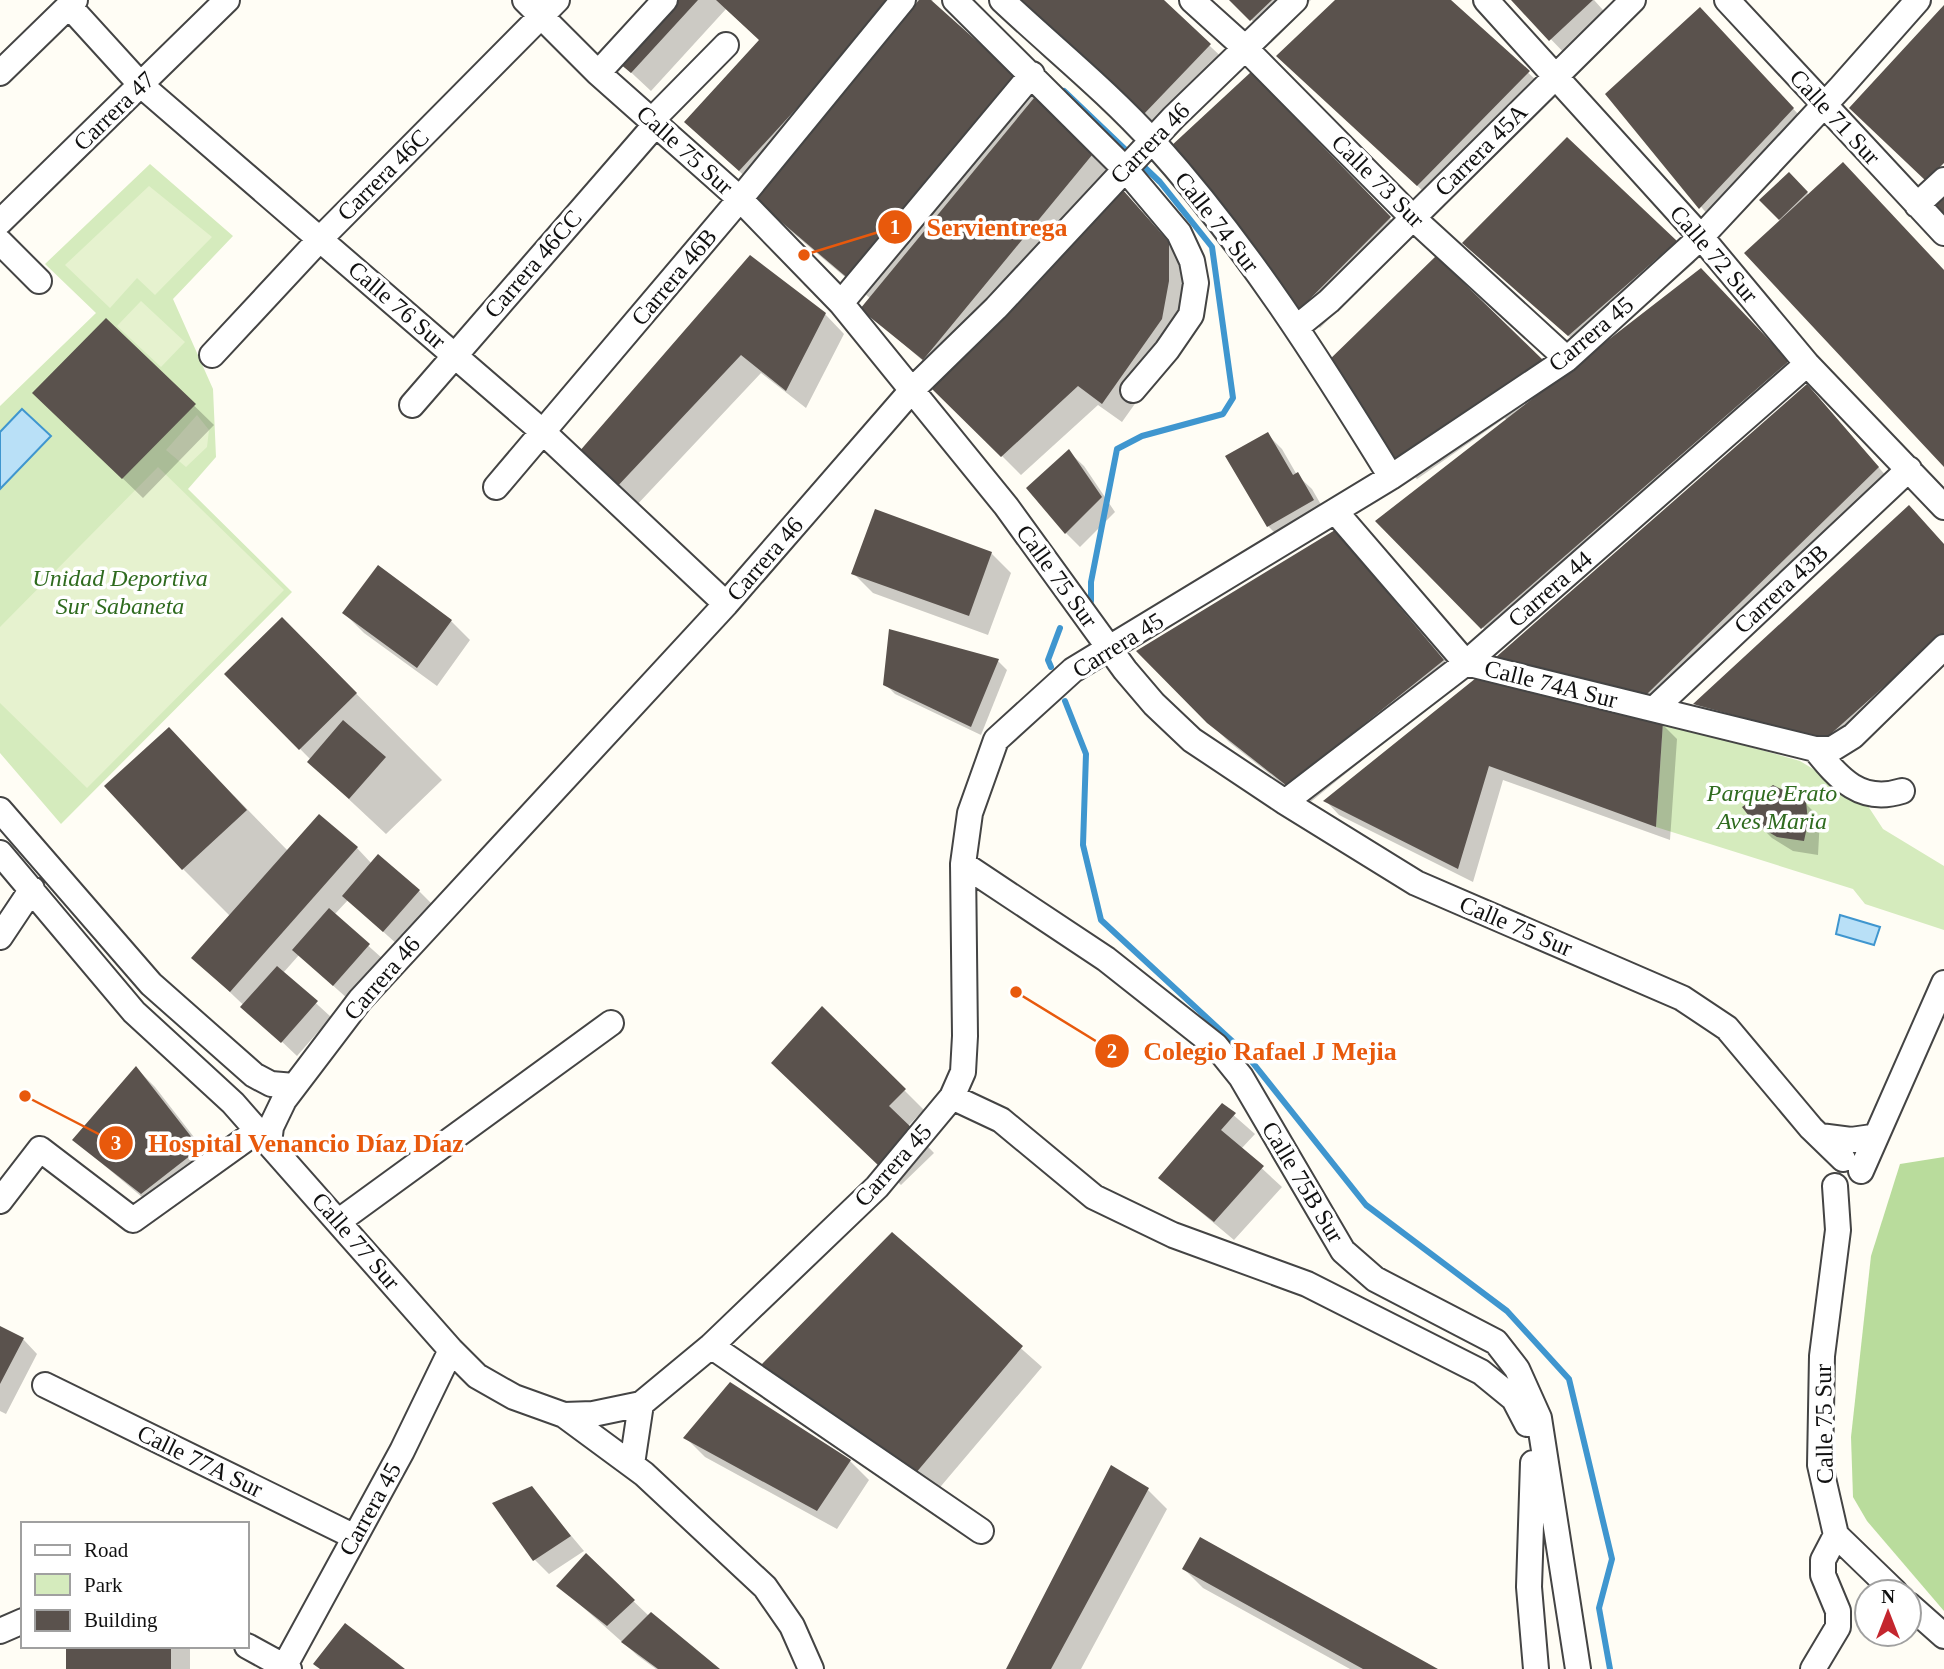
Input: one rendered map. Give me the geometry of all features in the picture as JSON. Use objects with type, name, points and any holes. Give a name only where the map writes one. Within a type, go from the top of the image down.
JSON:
[{"type":"street","name":"Carrera 47","points":[[0,222],[227,0]]},
{"type":"street","points":[[598,73],[665,0]]},
{"type":"street","name":"Carrera 46B","points":[[496,487],[740,200],[903,0]]},
{"type":"street","name":"Calle 74 Sur","points":[[955,0],[1032,74],[1138,156],[1233,236],[1297,327],[1391,477]]},
{"type":"street","name":"Calle 74 Sur","points":[[1002,0],[1138,156],[1192,261],[1196,283],[1191,315],[1167,351],[1133,390]]},
{"type":"street","name":"Calle 73 Sur","points":[[1192,0],[1243,47],[1413,218],[1567,359]]},
{"type":"street","name":"Carrera 46","points":[[263,1137],[275,1113],[294,1086],[360,1000],[726,604],[912,390],[996,308],[1243,47],[1295,0]]},
{"type":"street","name":"Calle 72 Sur","points":[[1486,0],[1701,237],[1807,364],[1942,501]]},
{"type":"street","name":"Carrera 45A","points":[[1297,327],[1329,301],[1633,0]]},
{"type":"street","name":"Calle 71 Sur","points":[[1727,0],[1944,233]]},
{"type":"street","name":"Carrera 45","points":[[564,1415],[593,1414],[641,1404],[710,1346],[877,1187],[952,1097],[963,1072],[965,1036],[963,864],[970,813],[996,740],[1073,670],[1391,477],[1567,359],[1701,237],[1918,0]]},
{"type":"street","name":"Calle 76 Sur","points":[[72,3],[141,85],[543,432],[726,604]]},
{"type":"street","points":[[0,74],[72,3]]},
{"type":"street","name":"Calle 75 Sur","points":[[541,5],[598,73],[740,200],[841,303],[1006,506],[1154,704],[1192,740],[1285,802],[1416,883],[1682,998],[1727,1028],[1846,1172],[1822,1356],[1820,1465],[1836,1535]]},
{"type":"street","name":"Carrera 46C","points":[[212,355],[541,5]]},
{"type":"street","name":"Carrera 46CC","points":[[412,405],[654,122],[726,45]]},
{"type":"street","points":[[841,303],[1032,74]]},
{"type":"street","points":[[1917,205],[1944,180]]},
{"type":"street","points":[[0,243],[39,281]]},
{"type":"street","name":"Carrera 44","points":[[1285,802],[1466,663],[1807,364]]},
{"type":"street","name":"Carrera 43B","points":[[1654,709],[1909,469]]},
{"type":"street","name":"Calle 74A Sur","points":[[1335,511],[1466,663],[1824,749]]},
{"type":"street","points":[[1902,791],[1884,796],[1867,793],[1847,783],[1824,749],[1853,736],[1944,647]]},
{"type":"street","points":[[0,810],[151,984],[254,1076],[271,1084],[294,1086]]},
{"type":"street","name":"Calle 77 Sur","points":[[0,853],[134,1012],[233,1103],[451,1350],[477,1376],[514,1396],[564,1415],[632,1464],[765,1587],[792,1626],[811,1669]]},
{"type":"street","name":"Calle 75B Sur","points":[[963,864],[1106,959],[1216,1046],[1241,1077],[1343,1251],[1375,1279],[1496,1342],[1517,1369],[1539,1418],[1578,1669]]},
{"type":"street","points":[[0,937],[32,889]]},
{"type":"street","points":[[1846,1172],[1876,1133],[1944,983]]},
{"type":"street","points":[[339,1221],[611,1023]]},
{"type":"street","points":[[233,1103],[254,1098],[258,1093],[254,1076]]},
{"type":"street","points":[[952,1097],[1000,1120],[1094,1197],[1173,1235],[1307,1284],[1480,1372],[1514,1399],[1531,1433],[1534,1476],[1529,1587],[1536,1669]]},
{"type":"street","points":[[1815,1132],[1851,1140],[1876,1133]]},
{"type":"street","points":[[0,1201],[40,1149],[133,1220],[263,1137]]},
{"type":"street","points":[[710,1346],[981,1531]]},
{"type":"street","name":"Carrera 45","points":[[285,1668],[402,1451],[451,1350]]},
{"type":"street","name":"Calle 77A Sur","points":[[45,1385],[355,1537]]},
{"type":"street","points":[[632,1464],[641,1404]]},
{"type":"street","points":[[1812,1669],[1839,1626],[1839,1611],[1823,1575],[1823,1560],[1836,1535],[1881,1578]]},
{"type":"street","points":[[1923,1617],[1944,1636]]},
{"type":"street","points":[[0,1632],[21,1622]]},
{"type":"street","points":[[248,1647],[285,1668]]},
{"type":"green space","name":"Unidad Deportiva Sur Sabaneta","points":[[150,164],[233,236],[173,299],[213,389],[216,457],[188,489],[292,592],[61,824],[0,753],[0,406],[96,313],[45,264]]},
{"type":"green space","points":[[149,186],[212,237],[155,295],[137,278],[110,308],[65,265]]},
{"type":"green space","points":[[141,301],[185,342],[161,367],[117,326]]},
{"type":"green space","points":[[197,415],[209,430],[207,447],[186,467],[166,450]]},
{"type":"green space","points":[[158,467],[284,590],[87,788],[0,703],[0,627]]},
{"type":"green space","name":"Parque Erato Aves Maria","points":[[1663,722],[1800,761],[1864,800],[1883,829],[1944,866],[1944,930],[1865,904],[1853,889],[1656,827]]},
{"type":"green space","points":[[1944,1157],[1944,1611],[1923,1586],[1923,1578],[1916,1578],[1867,1521],[1853,1497],[1851,1437],[1871,1256],[1900,1164]]},
{"type":"water","points":[[22,409],[51,436],[0,489],[0,432]]},
{"type":"water","points":[[1840,915],[1880,927],[1874,945],[1836,934]]},
{"type":"building","points":[[676,0],[698,0],[631,73],[619,63]]},
{"type":"building","points":[[716,0],[896,0],[739,171],[684,122],[759,40]]},
{"type":"building","points":[[919,0],[931,0],[1017,77],[851,281],[753,198]]},
{"type":"building","points":[[1019,0],[1164,0],[1211,44],[1143,115]]},
{"type":"building","points":[[1229,0],[1272,0],[1250,21]]},
{"type":"building","points":[[1335,0],[1451,0],[1530,71],[1417,186],[1276,56]]},
{"type":"building","points":[[1511,0],[1593,0],[1549,41]]},
{"type":"building","points":[[1944,5],[1944,163],[1926,181],[1849,108]]},
{"type":"building","points":[[1700,7],[1794,108],[1699,209],[1605,94]]},
{"type":"building","points":[[1251,72],[1391,217],[1299,310],[1170,147]]},
{"type":"building","points":[[1034,98],[1097,149],[923,360],[860,309]]},
{"type":"building","points":[[1567,137],[1677,241],[1568,336],[1462,243]]},
{"type":"building","points":[[1843,162],[1944,270],[1944,467],[1744,253]]},
{"type":"building","points":[[1789,172],[1808,192],[1779,220],[1759,200]]},
{"type":"building","points":[[1122,189],[1169,242],[1169,281],[1162,319],[1102,404],[1078,386],[1001,457],[932,389]]},
{"type":"building","points":[[1944,194],[1944,214],[1934,203]]},
{"type":"building","points":[[750,255],[826,313],[786,391],[741,355],[614,490],[578,453]]},
{"type":"building","points":[[1436,256],[1543,360],[1396,461],[1326,363]]},
{"type":"building","points":[[1701,268],[1789,361],[1481,629],[1375,521]]},
{"type":"building","points":[[106,318],[196,404],[122,479],[32,393]]},
{"type":"building","points":[[1807,384],[1879,467],[1647,694],[1495,658]]},
{"type":"building","points":[[1268,432],[1293,475],[1298,472],[1314,500],[1267,527],[1225,456]]},
{"type":"building","points":[[1069,449],[1102,497],[1065,534],[1026,488]]},
{"type":"building","points":[[1909,505],[1944,544],[1944,633],[1824,740],[1693,704]]},
{"type":"building","points":[[875,509],[992,552],[969,616],[851,574]]},
{"type":"building","points":[[1335,530],[1444,660],[1287,786],[1207,723],[1136,651]]},
{"type":"building","points":[[378,565],[452,620],[417,668],[342,613]]},
{"type":"building","points":[[282,617],[357,693],[299,750],[224,674]]},
{"type":"building","points":[[889,629],[999,659],[971,727],[883,685]]},
{"type":"building","points":[[1476,678],[1663,722],[1656,827],[1489,766],[1458,869],[1323,801]]},
{"type":"building","points":[[343,720],[386,757],[349,799],[307,762]]},
{"type":"building","points":[[169,727],[247,810],[182,870],[104,786]]},
{"type":"building","points":[[1773,785],[1806,801],[1808,822],[1804,841],[1777,837],[1755,824],[1742,807]]},
{"type":"building","points":[[319,814],[358,847],[230,992],[191,958]]},
{"type":"building","points":[[378,854],[420,890],[383,932],[342,896]]},
{"type":"building","points":[[329,908],[370,944],[333,986],[292,950]]},
{"type":"building","points":[[277,966],[318,1001],[281,1043],[240,1007]]},
{"type":"building","points":[[822,1006],[906,1089],[889,1106],[916,1132],[880,1167],[771,1063]]},
{"type":"building","points":[[136,1066],[200,1148],[141,1194],[72,1140]]},
{"type":"building","points":[[1222,1103],[1236,1113],[1221,1130],[1264,1166],[1214,1222],[1158,1178]]},
{"type":"building","points":[[892,1232],[1023,1346],[915,1474],[760,1366]]},
{"type":"building","points":[[0,1326],[24,1338],[0,1384]]},
{"type":"building","points":[[730,1382],[851,1460],[817,1511],[683,1438]]},
{"type":"building","points":[[1111,1465],[1149,1488],[1051,1669],[1006,1669]]},
{"type":"building","points":[[532,1486],[571,1536],[533,1561],[492,1503]]},
{"type":"building","points":[[1200,1537],[1438,1669],[1363,1669],[1182,1569]]},
{"type":"building","points":[[586,1553],[635,1600],[607,1626],[556,1586]]},
{"type":"building","points":[[651,1612],[720,1669],[658,1669],[621,1642]]},
{"type":"building","points":[[345,1623],[405,1669],[320,1669],[313,1664]]},
{"type":"building","points":[[66,1648],[171,1648],[171,1669],[66,1669]]},
{"type":"waterway","points":[[1064,91],[1132,156]]},
{"type":"waterway","points":[[1091,601],[1091,582],[1117,449],[1142,436],[1223,414],[1233,398],[1212,247],[1160,182],[1140,163]]},
{"type":"waterway","points":[[1051,667],[1048,660],[1060,628]]},
{"type":"waterway","points":[[1065,701],[1086,754],[1083,845],[1101,920],[1245,1053],[1366,1205],[1507,1311],[1569,1379],[1612,1559],[1599,1608],[1610,1669]]},
{"type":"place","name":"Servientrega","points":[[804,255]]},
{"type":"place","name":"Colegio Rafael J Mejia","points":[[1016,992]]},
{"type":"place","name":"Hospital Venancio Díaz Díaz","points":[[25,1096]]}]
